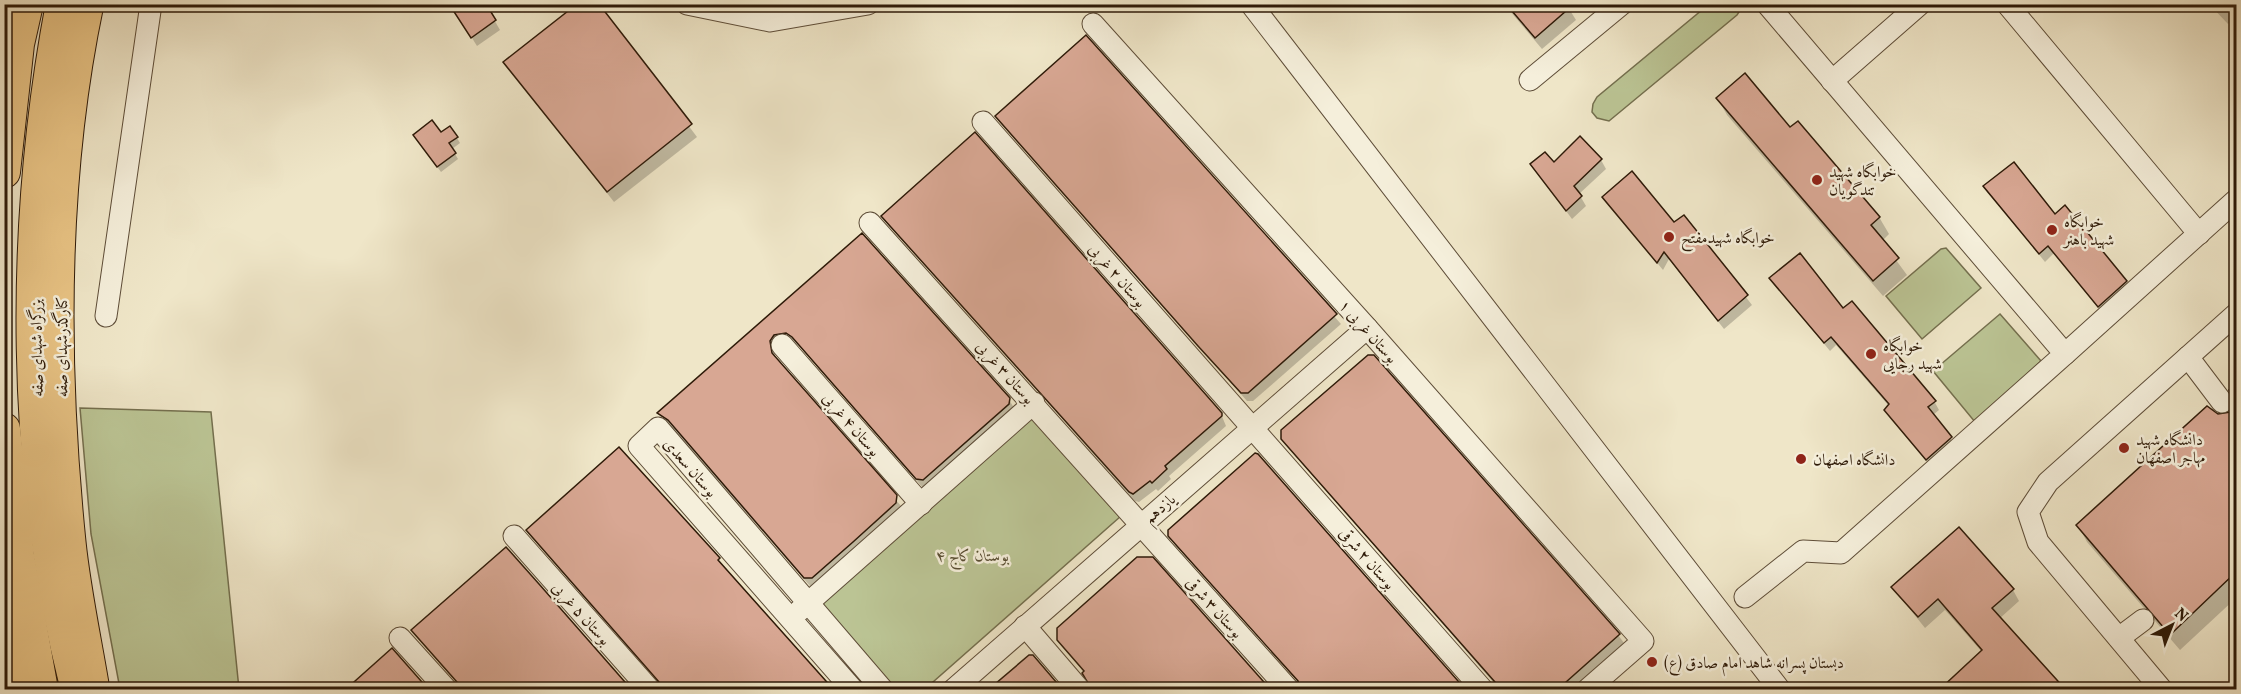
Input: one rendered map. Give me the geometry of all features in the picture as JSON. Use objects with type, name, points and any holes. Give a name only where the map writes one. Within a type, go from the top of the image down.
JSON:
[{"type":"highway","points":[[4,172],[18,44],[27,4]]},
{"type":"highway","name":"بزرگراه شهدای صفه","points":[[62,4],[54,46],[35,213],[34,360],[42,489],[51,558],[77,690]]},
{"type":"highway","points":[[4,429],[18,556],[42,690]]},
{"type":"main road","name":"کنارگذرشهدای صفه","points":[[90,4],[76,71],[66,175],[61,328],[62,404],[72,543],[96,690]]},
{"type":"main road","points":[[4,597],[25,690]]},
{"type":"street","points":[[106,316],[150,4]]},
{"type":"street","points":[[687,4],[770,21],[868,4]]},
{"type":"street","points":[[1251,4],[1779,690]]},
{"type":"street","points":[[1530,80],[1622,4]]},
{"type":"street","points":[[1767,4],[2065,354]]},
{"type":"street","points":[[1832,81],[1920,4]]},
{"type":"street","points":[[2007,4],[2199,234]]},
{"type":"street","name":"بوستان غربی ۱","points":[[1093,24],[1367,328],[1643,641],[1587,690]]},
{"type":"street","name":"بوستان ۲ غربی","points":[[983,122],[1252,428]]},
{"type":"street","points":[[1745,597],[1803,551],[1841,553],[2236,200]]},
{"type":"street","name":"بوستان ۳ غربی","points":[[870,222],[1141,524]]},
{"type":"street","points":[[2162,690],[2038,542],[2028,512],[2048,482],[2236,314]]},
{"type":"street","name":"یازدهم","points":[[953,690],[1367,328]]},
{"type":"street","name":"بوستان ۴ غربی","points":[[782,345],[921,504]]},
{"type":"street","points":[[2188,357],[2222,402]]},
{"type":"street","points":[[791,619],[1034,403]]},
{"type":"street","name":"بوستان سعدی","points":[[853,690],[639,446],[658,428],[883,690]]},
{"type":"street","name":"بوستان ۲ شرقی","points":[[1252,428],[1483,690]]},
{"type":"street","name":"بوستان ۳ شرقی","points":[[1141,524],[1289,690]]},
{"type":"street","name":"بوستان ۵ غربی","points":[[514,536],[650,690]]},
{"type":"street","points":[[2119,638],[2143,620]]},
{"type":"street","points":[[1025,626],[1080,690]]},
{"type":"street","points":[[400,638],[447,690]]},
{"type":"green space","points":[[1708,5],[1739,5],[1741,9],[1737,15],[1609,121],[1597,118],[1592,112],[1597,97]]},
{"type":"green space","points":[[1946,248],[1981,288],[1922,339],[1886,296],[1941,249]]},
{"type":"green space","points":[[2000,314],[2041,361],[1975,422],[1933,371]]},
{"type":"green space","points":[[80,408],[211,412],[239,689],[120,689],[91,534]]},
{"type":"green space","name":"بوستان کاج ۴","points":[[1025,418],[1034,418],[1121,516],[925,689],[893,689],[818,605]]},
{"type":"building","points":[[449,4],[486,4],[496,20],[471,38]]},
{"type":"building","points":[[577,4],[599,4],[692,124],[607,192],[503,62]]},
{"type":"building","points":[[1506,4],[1574,4],[1535,38]]},
{"type":"building","points":[[1086,35],[1337,314],[1248,393],[1241,393],[1198,346],[995,116]]},
{"type":"building","name":"خوابگاه شهید تندگویان","points":[[1745,73],[1790,127],[1798,121],[1880,217],[1871,225],[1899,258],[1873,281],[1716,98]]},
{"type":"building","points":[[432,120],[441,132],[450,126],[458,137],[449,143],[456,153],[437,167],[413,135]]},
{"type":"building","points":[[975,132],[1222,413],[1222,416],[1165,466],[1167,469],[1152,483],[1150,481],[1133,494],[881,216]]},
{"type":"building","points":[[1580,136],[1602,159],[1574,186],[1582,196],[1566,211],[1530,164],[1545,152],[1554,162]]},
{"type":"building","name":"خوابگاه شهید باهنر","points":[[2014,162],[2055,214],[2065,205],[2127,281],[2098,307],[2048,246],[2039,254],[1983,186]]},
{"type":"building","name":"خوابگاه شهیدمفتح","points":[[1632,171],[1674,222],[1684,215],[1748,295],[1718,321],[1664,252],[1657,263],[1602,197]]},
{"type":"building","points":[[862,233],[1010,398],[1009,404],[923,480],[916,479],[792,337],[786,333],[774,335],[770,341],[772,353],[897,495],[896,503],[853,542],[812,578],[804,578],[668,420],[657,413]]},
{"type":"building","name":"خوابگاه شهید رجایی","points":[[1800,253],[1843,308],[1852,301],[1936,401],[1928,407],[1952,437],[1926,460],[1884,410],[1889,404],[1831,337],[1824,343],[1769,278]]},
{"type":"building","points":[[1368,355],[1374,355],[1620,634],[1557,690],[1502,690],[1281,439],[1281,430]]},
{"type":"building","points":[[2236,383],[2236,572],[2170,635],[2076,525],[2207,406],[2218,414],[2230,412],[2235,401],[2229,390]]},
{"type":"building","points":[[619,447],[720,558],[718,560],[834,690],[666,690],[526,530]]},
{"type":"building","points":[[1255,453],[1466,690],[1301,690],[1298,681],[1168,536],[1168,530]]},
{"type":"building","points":[[1959,527],[2014,589],[1992,608],[2066,690],[1939,690],[1982,650],[1938,599],[1918,617],[1891,587]]},
{"type":"building","points":[[506,547],[632,690],[464,690],[411,630]]},
{"type":"building","points":[[1137,557],[1153,557],[1271,690],[1092,690],[1082,673],[1084,671],[1057,640],[1057,628]]},
{"type":"building","points":[[392,648],[429,690],[345,690]]},
{"type":"building","points":[[1029,655],[1033,655],[1063,690],[988,690]]},
{"type":"place","name":"خوابگاه شهید تندگویان","points":[[1817,180]]},
{"type":"place","name":"خوابگاه شهید باهنر","points":[[2052,230]]},
{"type":"place","name":"خوابگاه شهیدمفتح","points":[[1669,237]]},
{"type":"place","name":"خوابگاه شهید رجایی","points":[[1871,354]]},
{"type":"place","name":"دانشگاه شهید مهاجر اصفهان","points":[[2124,448]]},
{"type":"place","name":"دانشگاه اصفهان","points":[[1801,459]]},
{"type":"place","name":"دبستان پسرانه شاهد امام صادق (ع)","points":[[1652,662]]}]
